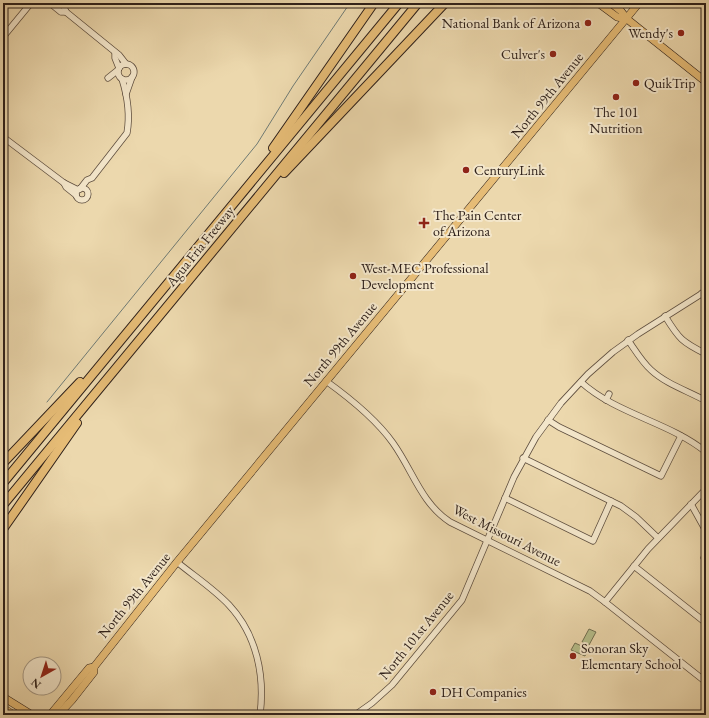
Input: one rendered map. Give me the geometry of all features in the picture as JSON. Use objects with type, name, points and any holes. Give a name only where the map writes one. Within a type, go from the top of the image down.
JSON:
[{"type":"highway","points":[[233,204],[251,176],[302,107],[374,3]]},
{"type":"highway","name":"Agua Fria Freeway","points":[[3,483],[399,3]]},
{"type":"highway","name":"Agua Fria Freeway","points":[[3,505],[418,3]]},
{"type":"highway","points":[[244,213],[269,189],[445,3]]},
{"type":"highway","points":[[3,463],[48,414],[111,352]]},
{"type":"highway","points":[[3,529],[76,424],[97,399],[123,361]]},
{"type":"main road","points":[[598,3],[617,17],[626,19]]},
{"type":"main road","points":[[611,3],[621,11],[626,19],[706,82]]},
{"type":"main road","name":"North 99th Avenue","points":[[58,715],[94,672],[94,667],[177,562],[639,3]]},
{"type":"main road","name":"North 99th Avenue","points":[[50,715],[89,668],[94,667]]},
{"type":"main road","points":[[3,697],[32,715]]},
{"type":"main road","points":[[3,708],[14,715]]},
{"type":"street","points":[[3,37],[31,3]]},
{"type":"street","points":[[50,3],[61,12],[66,12]]},
{"type":"street","points":[[59,3],[64,7],[66,12],[119,55],[133,70],[126,94]]},
{"type":"street","points":[[92,178],[87,180],[78,191],[78,199],[84,200],[88,197],[92,178],[127,133],[128,125],[126,94],[115,58],[115,53]]},
{"type":"street","points":[[126,64],[108,78],[121,78],[128,80],[132,77]]},
{"type":"street","points":[[3,137],[64,183],[78,191],[85,189],[88,192]]},
{"type":"street","points":[[704,292],[706,299]]},
{"type":"street","name":"North 101st Avenue","points":[[355,715],[383,694],[458,606],[465,594],[523,458],[548,420],[581,382],[604,359],[628,340],[704,292]]},
{"type":"street","points":[[665,316],[679,338],[686,344],[706,354]]},
{"type":"street","points":[[628,340],[652,371],[666,381],[706,401]]},
{"type":"street","name":"West Missouri Avenue","points":[[326,381],[363,410],[380,427],[399,451],[431,507],[450,522],[574,582],[605,602],[705,680]]},
{"type":"street","points":[[581,382],[593,393],[681,436],[706,452]]},
{"type":"street","points":[[606,400],[609,394]]},
{"type":"street","points":[[548,420],[559,427],[661,476],[681,436]]},
{"type":"street","points":[[523,458],[611,501],[632,514],[658,538]]},
{"type":"street","points":[[605,602],[658,538],[706,489]]},
{"type":"street","points":[[505,498],[593,541],[611,501]]},
{"type":"street","points":[[691,504],[706,532]]},
{"type":"street","points":[[177,562],[229,606],[250,636],[258,660],[261,678],[260,715]]},
{"type":"street","points":[[634,566],[706,623]]},
{"type":"green space","points":[[589,629],[596,632],[589,645],[582,642]]},
{"type":"green space","points":[[575,643],[588,649],[585,656],[571,650]]},
{"type":"waterway","points":[[47,402],[257,144],[293,86],[350,3]]},
{"type":"place","name":"National Bank of Arizona","points":[[588,23]]},
{"type":"place","name":"Wendy's","points":[[681,33]]},
{"type":"place","name":"Culver's","points":[[553,54]]},
{"type":"place","name":"QuikTrip","points":[[636,83]]},
{"type":"place","name":"The 101 Nutrition","points":[[616,97]]},
{"type":"place","name":"CenturyLink","points":[[466,170]]},
{"type":"place","name":"The Pain Center of Arizona","points":[[424,223]]},
{"type":"place","name":"West-MEC Professional Development","points":[[353,276]]},
{"type":"place","name":"Sonoran Sky Elementary School","points":[[573,656]]},
{"type":"place","name":"DH Companies","points":[[433,692]]}]
